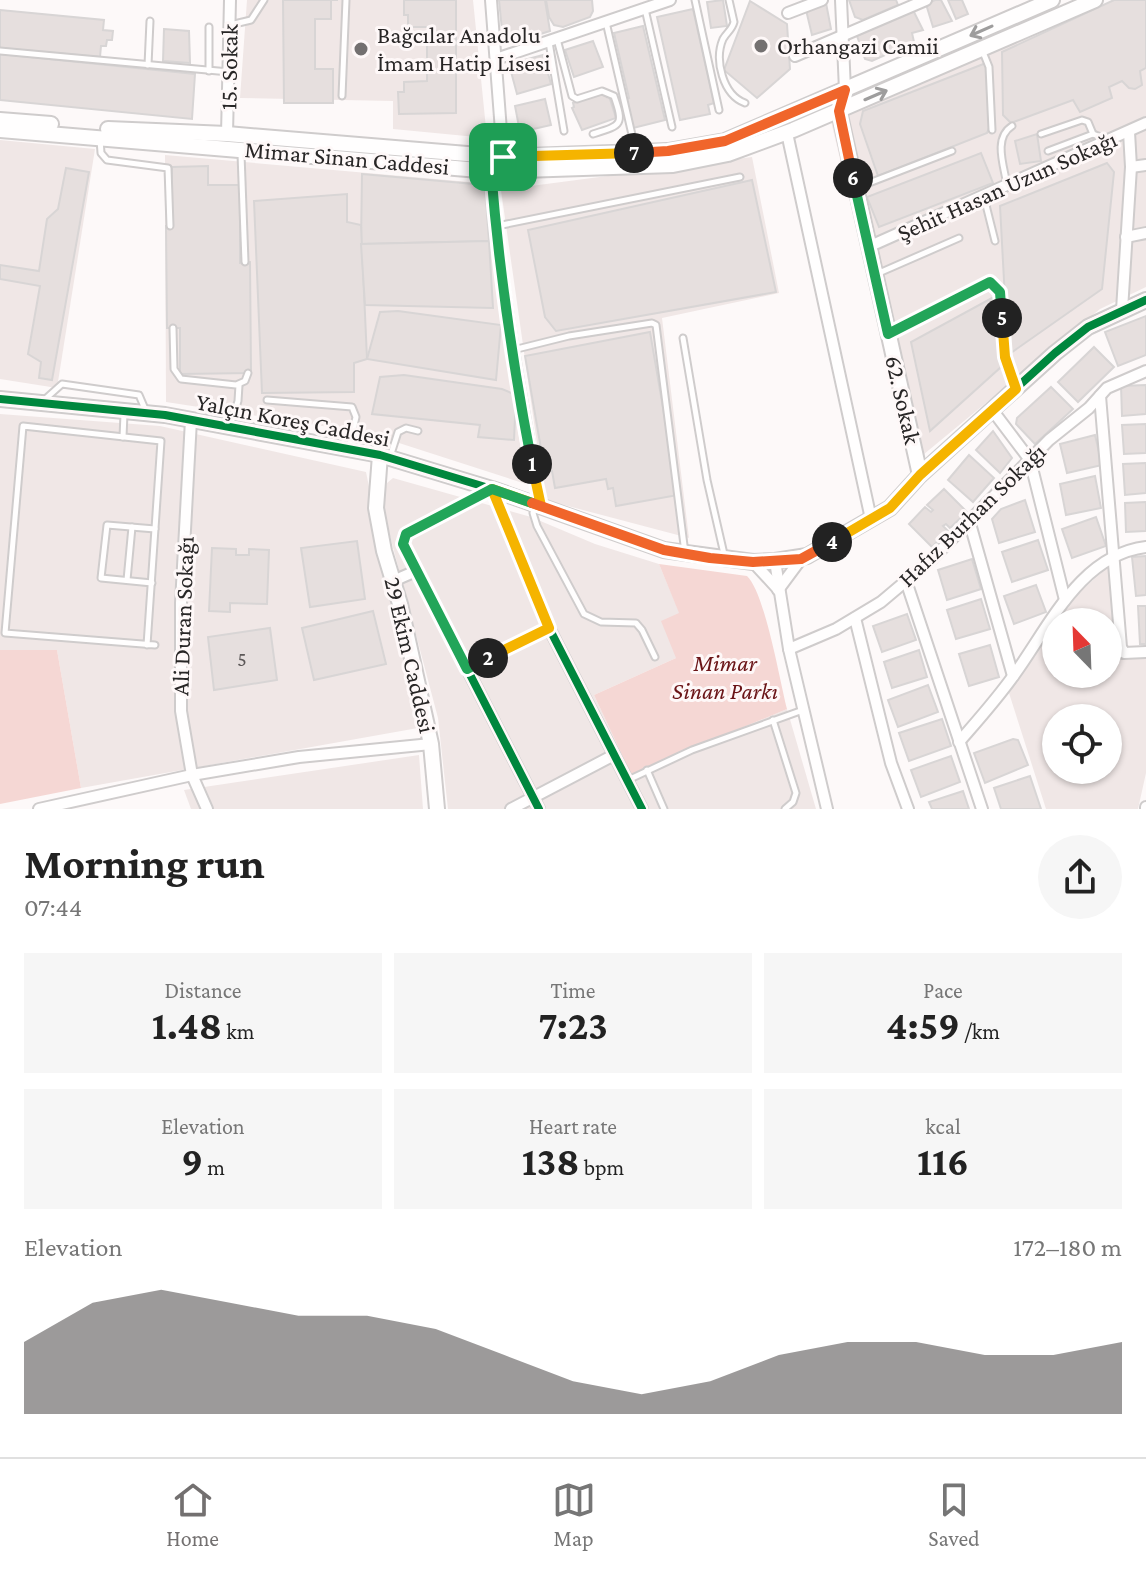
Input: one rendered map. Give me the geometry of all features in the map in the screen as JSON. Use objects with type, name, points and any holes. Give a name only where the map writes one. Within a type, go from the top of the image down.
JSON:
[{"type":"main road","name":"Mimar Sinan Caddesi","points":[[0,120],[97,129],[227,134],[503,157],[668,151],[725,141],[1052,0]]},
{"type":"main road","name":"Mimar Sinan Caddesi","points":[[0,130],[491,171],[673,165],[728,154],[787,133],[1095,0]]},
{"type":"main road","name":"62. Sokak","points":[[845,90],[839,111],[920,475]]},
{"type":"main road","name":"Yalçın Koreş Caddesi","points":[[0,399],[148,413],[349,449],[492,489],[664,550],[753,562],[801,559],[890,508],[920,475],[1088,327],[1146,300]]},
{"type":"main road","name":"29 Ekim Caddesi","points":[[384,457],[376,508],[431,744],[437,809]]},
{"type":"street","name":"15. Sokak","points":[[227,134],[230,0]]},
{"type":"street","points":[[491,0],[503,157],[491,171],[496,227],[537,505]]},
{"type":"street","points":[[496,59],[670,0]]},
{"type":"street","points":[[788,13],[822,0]]},
{"type":"street","points":[[841,0],[845,33],[845,90]]},
{"type":"street","points":[[795,56],[926,0]]},
{"type":"street","name":"Şehit Hasan Uzun Sokağı","points":[[868,247],[1146,123]]},
{"type":"street","points":[[1122,310],[1131,167],[1129,132]]},
{"type":"street","points":[[787,133],[871,519]]},
{"type":"street","points":[[1131,167],[1146,165]]},
{"type":"street","points":[[1126,237],[1146,233]]},
{"type":"street","name":"Hafız Burhan Sokağı","points":[[789,649],[855,618],[881,602],[932,559],[1107,388],[1146,371]]},
{"type":"street","points":[[1100,396],[1121,647],[1124,653],[1146,652]]},
{"type":"street","points":[[993,411],[1030,460],[1065,600]]},
{"type":"street","name":"Ali Duran Sokağı","points":[[191,420],[180,668],[181,711],[192,775],[207,809]]},
{"type":"street","points":[[539,809],[403,544],[406,534],[492,489],[549,628],[642,809]]},
{"type":"street","points":[[969,520],[1013,676]]},
{"type":"street","points":[[959,742],[1013,676],[1065,600],[1085,578],[1112,557],[1128,549],[1146,547]]},
{"type":"street","points":[[778,590],[801,559]]},
{"type":"street","points":[[775,561],[789,649],[827,809]]},
{"type":"street","points":[[753,562],[778,590]]},
{"type":"street","points":[[393,581],[416,571]]},
{"type":"street","points":[[906,581],[982,809]]},
{"type":"street","points":[[855,618],[891,763],[908,809]]},
{"type":"street","points":[[467,669],[549,628]]},
{"type":"street","points":[[39,809],[192,775],[299,757],[431,744]]},
{"type":"street","points":[[511,809],[614,755]]},
{"type":"lane","points":[[229,25],[251,20],[264,0]]},
{"type":"lane","points":[[342,96],[346,0]]},
{"type":"lane","points":[[695,0],[719,110]]},
{"type":"lane","points":[[729,0],[734,22],[722,42],[721,61],[727,90],[745,103]]},
{"type":"lane","points":[[645,9],[672,127]]},
{"type":"lane","points":[[148,65],[150,21]]},
{"type":"lane","points":[[606,22],[636,153]]},
{"type":"lane","points":[[209,27],[209,71]]},
{"type":"lane","points":[[553,40],[564,131]]},
{"type":"lane","points":[[553,40],[572,96],[577,99],[602,91],[614,96],[621,115],[620,122],[615,127],[593,134]]},
{"type":"lane","points":[[981,49],[989,67],[992,130]]},
{"type":"lane","points":[[0,51],[229,72]]},
{"type":"lane","points":[[1041,134],[1082,120],[1088,122],[1093,134],[1109,141]]},
{"type":"lane","points":[[1007,186],[1001,140],[1005,131],[1012,126]]},
{"type":"lane","points":[[1048,151],[1093,134]]},
{"type":"lane","points":[[100,138],[100,150],[107,160],[168,168],[170,226]]},
{"type":"lane","points":[[241,149],[245,262]]},
{"type":"lane","points":[[855,188],[952,151]]},
{"type":"lane","points":[[496,227],[740,177]]},
{"type":"lane","points":[[984,196],[995,241]]},
{"type":"lane","points":[[874,275],[959,238]]},
{"type":"lane","points":[[888,334],[990,282],[1000,292],[1005,357],[1016,389]]},
{"type":"lane","points":[[513,350],[569,336],[652,323],[656,325],[685,554]]},
{"type":"lane","points":[[173,328],[174,369],[181,379],[239,385],[248,373]]},
{"type":"lane","points":[[683,338],[707,480],[725,559]]},
{"type":"lane","points":[[42,402],[62,384],[139,395],[148,413]]},
{"type":"lane","points":[[229,427],[238,401],[239,385]]},
{"type":"lane","points":[[267,400],[352,407],[356,417],[349,449]]},
{"type":"lane","points":[[123,437],[125,411]]},
{"type":"lane","points":[[147,645],[161,441],[23,426],[5,633],[147,645],[155,645]]},
{"type":"lane","points":[[384,457],[398,432],[406,428],[418,431]]},
{"type":"lane","points":[[537,505],[533,513],[537,526],[584,614],[601,622],[636,623],[655,657]]},
{"type":"lane","points":[[152,583],[101,578],[107,525],[155,529]]},
{"type":"lane","points":[[127,580],[132,527]]},
{"type":"lane","points":[[627,780],[720,738],[803,710]]},
{"type":"lane","points":[[773,720],[796,793],[793,802],[785,809]]},
{"type":"lane","points":[[647,770],[664,809]]},
{"type":"shaded area","name":"Bağcılar Anadolu İmam Hatip Lisesi","points":[[247,0],[473,0],[487,138],[393,129],[393,101],[240,98]]},
{"type":"shaded area","points":[[1119,0],[1146,0],[1146,287],[1100,309],[912,464],[831,121]]},
{"type":"shaded area","points":[[0,140],[95,149],[57,388],[0,379]]},
{"type":"shaded area","points":[[165,155],[481,183],[526,484],[368,433],[166,402]]},
{"type":"shaded area","points":[[752,157],[779,293],[662,318],[689,538],[545,500],[501,190]]},
{"type":"shaded area","points":[[0,414],[160,426],[366,472],[418,728],[81,788],[57,650],[0,650]]},
{"type":"shaded area","points":[[393,478],[531,517],[595,544],[659,564],[680,614],[676,658],[594,695],[631,773],[787,709],[816,809],[448,809],[438,718],[385,517],[383,496],[387,483]]},
{"type":"shaded area","points":[[1109,566],[1113,608],[1067,608],[1074,597]]},
{"type":"shaded area","points":[[1042,644],[1042,688],[1122,688],[1122,659],[1146,658],[1146,773],[1138,809],[1046,809],[1009,693]]},
{"type":"shaded area","points":[[419,755],[423,809],[191,809],[184,790]]},
{"type":"green space","name":"Mimar Sinan Parkı","points":[[659,564],[747,576],[754,585],[766,618],[787,709],[631,774],[594,695],[676,658],[661,621],[679,613]]},
{"type":"green space","points":[[0,650],[57,650],[81,788],[0,804]]},
{"type":"building","points":[[283,0],[331,0],[331,19],[315,19],[315,69],[333,69],[333,103],[284,103]]},
{"type":"building","name":"Bağcılar Anadolu İmam Hatip Lisesi","points":[[404,0],[456,0],[456,113],[399,114],[398,92],[404,92],[404,82],[427,81],[427,38],[432,38],[432,27],[408,27]]},
{"type":"building","points":[[499,0],[545,0],[550,31],[512,43],[503,40]]},
{"type":"building","points":[[546,0],[592,0],[593,11],[590,17],[563,27],[554,25]]},
{"type":"building","points":[[723,0],[727,26],[711,28],[707,2]]},
{"type":"building","points":[[849,0],[896,0],[898,5],[863,20],[855,17]]},
{"type":"building","points":[[941,0],[952,21],[933,27],[926,4]]},
{"type":"building","points":[[948,0],[962,0],[968,14],[956,19]]},
{"type":"building","points":[[1114,0],[1146,0],[1146,68],[1140,71],[1142,85],[1129,88],[1122,81],[1109,87],[1112,98],[1080,112],[1073,100],[1011,123],[1003,115],[1002,52]]},
{"type":"building","name":"Orhangazi Camii","points":[[750,1],[787,24],[790,69],[757,98],[724,70]]},
{"type":"building","points":[[826,3],[831,29],[812,35],[806,10]]},
{"type":"building","points":[[912,8],[923,30],[912,33],[914,42],[872,61],[865,59],[856,33]]},
{"type":"building","points":[[693,9],[714,103],[708,105],[710,114],[680,120],[657,17]]},
{"type":"building","points":[[0,10],[104,20],[103,30],[113,31],[112,40],[101,46],[100,57],[0,48]]},
{"type":"building","points":[[643,26],[665,120],[633,128],[614,33]]},
{"type":"building","points":[[164,29],[189,31],[190,63],[163,61]]},
{"type":"building","points":[[593,41],[603,67],[574,77],[565,50]]},
{"type":"building","points":[[0,54],[195,74],[192,119],[0,100]]},
{"type":"building","points":[[543,55],[551,84],[517,94],[509,64]]},
{"type":"building","points":[[986,63],[990,126],[987,133],[878,176],[860,124],[863,111]]},
{"type":"building","points":[[605,92],[616,118],[582,130],[572,108],[573,103]]},
{"type":"building","points":[[545,99],[551,125],[520,132],[515,106]]},
{"type":"building","points":[[1037,134],[1041,161],[1020,164],[1015,141]]},
{"type":"building","points":[[981,153],[993,183],[879,227],[867,197]]},
{"type":"building","points":[[1107,163],[1114,172],[1102,289],[1008,355],[1000,206]]},
{"type":"building","points":[[208,166],[208,185],[240,185],[240,263],[250,262],[251,373],[180,374],[180,328],[167,328],[166,226],[172,226],[172,167]]},
{"type":"building","points":[[66,168],[89,172],[52,380],[39,378],[41,362],[28,354],[40,286],[0,279],[0,265],[39,271],[47,219],[58,209]]},
{"type":"building","points":[[362,174],[485,185],[489,241],[361,244]]},
{"type":"building","points":[[752,180],[776,292],[556,331],[545,317],[528,230]]},
{"type":"building","points":[[347,194],[347,222],[361,225],[367,359],[354,363],[354,392],[262,393],[254,201]]},
{"type":"building","points":[[489,241],[493,308],[365,305],[361,244]]},
{"type":"building","points":[[992,298],[996,301],[1001,367],[930,431],[911,342]]},
{"type":"building","points":[[398,311],[501,325],[496,380],[367,359],[380,312]]},
{"type":"building","points":[[1146,316],[1146,355],[1118,366],[1105,332]]},
{"type":"building","points":[[650,332],[678,495],[616,506],[613,488],[608,489],[606,479],[555,488],[552,471],[545,472],[525,356]]},
{"type":"building","points":[[1094,347],[1114,367],[1078,402],[1058,382]]},
{"type":"building","points":[[404,375],[502,389],[516,395],[514,440],[478,437],[480,425],[372,414],[380,377]]},
{"type":"building","points":[[1146,385],[1146,414],[1122,416],[1121,386]]},
{"type":"building","points":[[1051,387],[1073,409],[1035,444],[1016,424],[1017,418]]},
{"type":"building","points":[[1146,424],[1146,453],[1124,454],[1122,425]]},
{"type":"building","points":[[993,431],[1012,458],[1000,473],[976,450]]},
{"type":"building","points":[[1095,435],[1102,465],[1067,473],[1060,444]]},
{"type":"building","points":[[969,455],[994,478],[973,502],[948,480]]},
{"type":"building","points":[[1146,463],[1146,493],[1125,495],[1123,464]]},
{"type":"building","points":[[1095,476],[1101,508],[1066,515],[1060,484]]},
{"type":"building","points":[[944,489],[967,512],[950,528],[946,524],[943,526],[948,531],[932,547],[909,524],[925,507],[931,512],[933,510],[927,505]]},
{"type":"building","points":[[1025,500],[1035,532],[999,543],[992,519],[1001,509]]},
{"type":"building","points":[[1146,502],[1146,531],[1126,532],[1125,503]]},
{"type":"building","points":[[1096,517],[1106,546],[1072,558],[1062,529]]},
{"type":"building","points":[[1038,540],[1048,570],[1012,582],[1002,552]]},
{"type":"building","points":[[357,541],[365,599],[310,607],[301,548]]},
{"type":"building","points":[[212,548],[236,549],[236,555],[249,555],[249,549],[269,550],[267,604],[230,603],[230,612],[209,611]]},
{"type":"building","points":[[1146,556],[1146,595],[1136,596],[1132,557]]},
{"type":"building","points":[[972,559],[981,589],[947,600],[938,570]]},
{"type":"building","points":[[1036,585],[1045,608],[1042,614],[1014,624],[1004,596]]},
{"type":"building","points":[[981,599],[990,629],[956,639],[947,610]]},
{"type":"building","points":[[1138,606],[1146,606],[1146,644],[1140,644]]},
{"type":"building","points":[[373,611],[386,664],[314,680],[302,628]]},
{"type":"building","points":[[907,614],[916,640],[882,652],[873,626]]},
{"type":"building","points":[[270,628],[277,680],[214,690],[208,637]]},
{"type":"building","points":[[990,645],[999,677],[969,686],[959,654]]},
{"type":"building","points":[[919,650],[927,677],[892,688],[884,662]]},
{"type":"building","points":[[928,685],[938,712],[898,727],[888,700]]},
{"type":"building","points":[[942,719],[951,746],[909,761],[899,733]]},
{"type":"building","points":[[1018,740],[1028,765],[985,783],[974,753]]},
{"type":"building","points":[[951,756],[960,782],[921,797],[911,770]]},
{"type":"building","points":[[1030,776],[1041,809],[1001,809],[994,788]]},
{"type":"building","points":[[963,791],[969,809],[932,809],[929,802]]},
{"type":"cycle path","points":[[0,399],[165,415],[380,455],[492,489],[664,550],[753,562],[775,561],[807,556],[890,508],[920,475],[1055,353],[1088,327],[1146,300]]},
{"type":"cycle path","points":[[539,809],[403,544],[406,534],[492,489],[549,628],[642,809]]},
{"type":"place","name":"Orhangazi Camii","points":[[761,46]]},
{"type":"place","name":"Bağcılar Anadolu İmam Hatip Lisesi","points":[[361,49]]},
{"type":"route","points":[[503,157],[491,171],[496,227],[525,427],[541,506],[492,489],[549,628],[467,669],[403,544],[406,534],[492,489],[664,550],[753,562],[801,559],[890,508],[920,475],[1016,389],[1007,370],[1000,292],[990,282],[888,334],[839,111],[845,90],[725,141],[668,151],[542,158],[503,157]]}]
